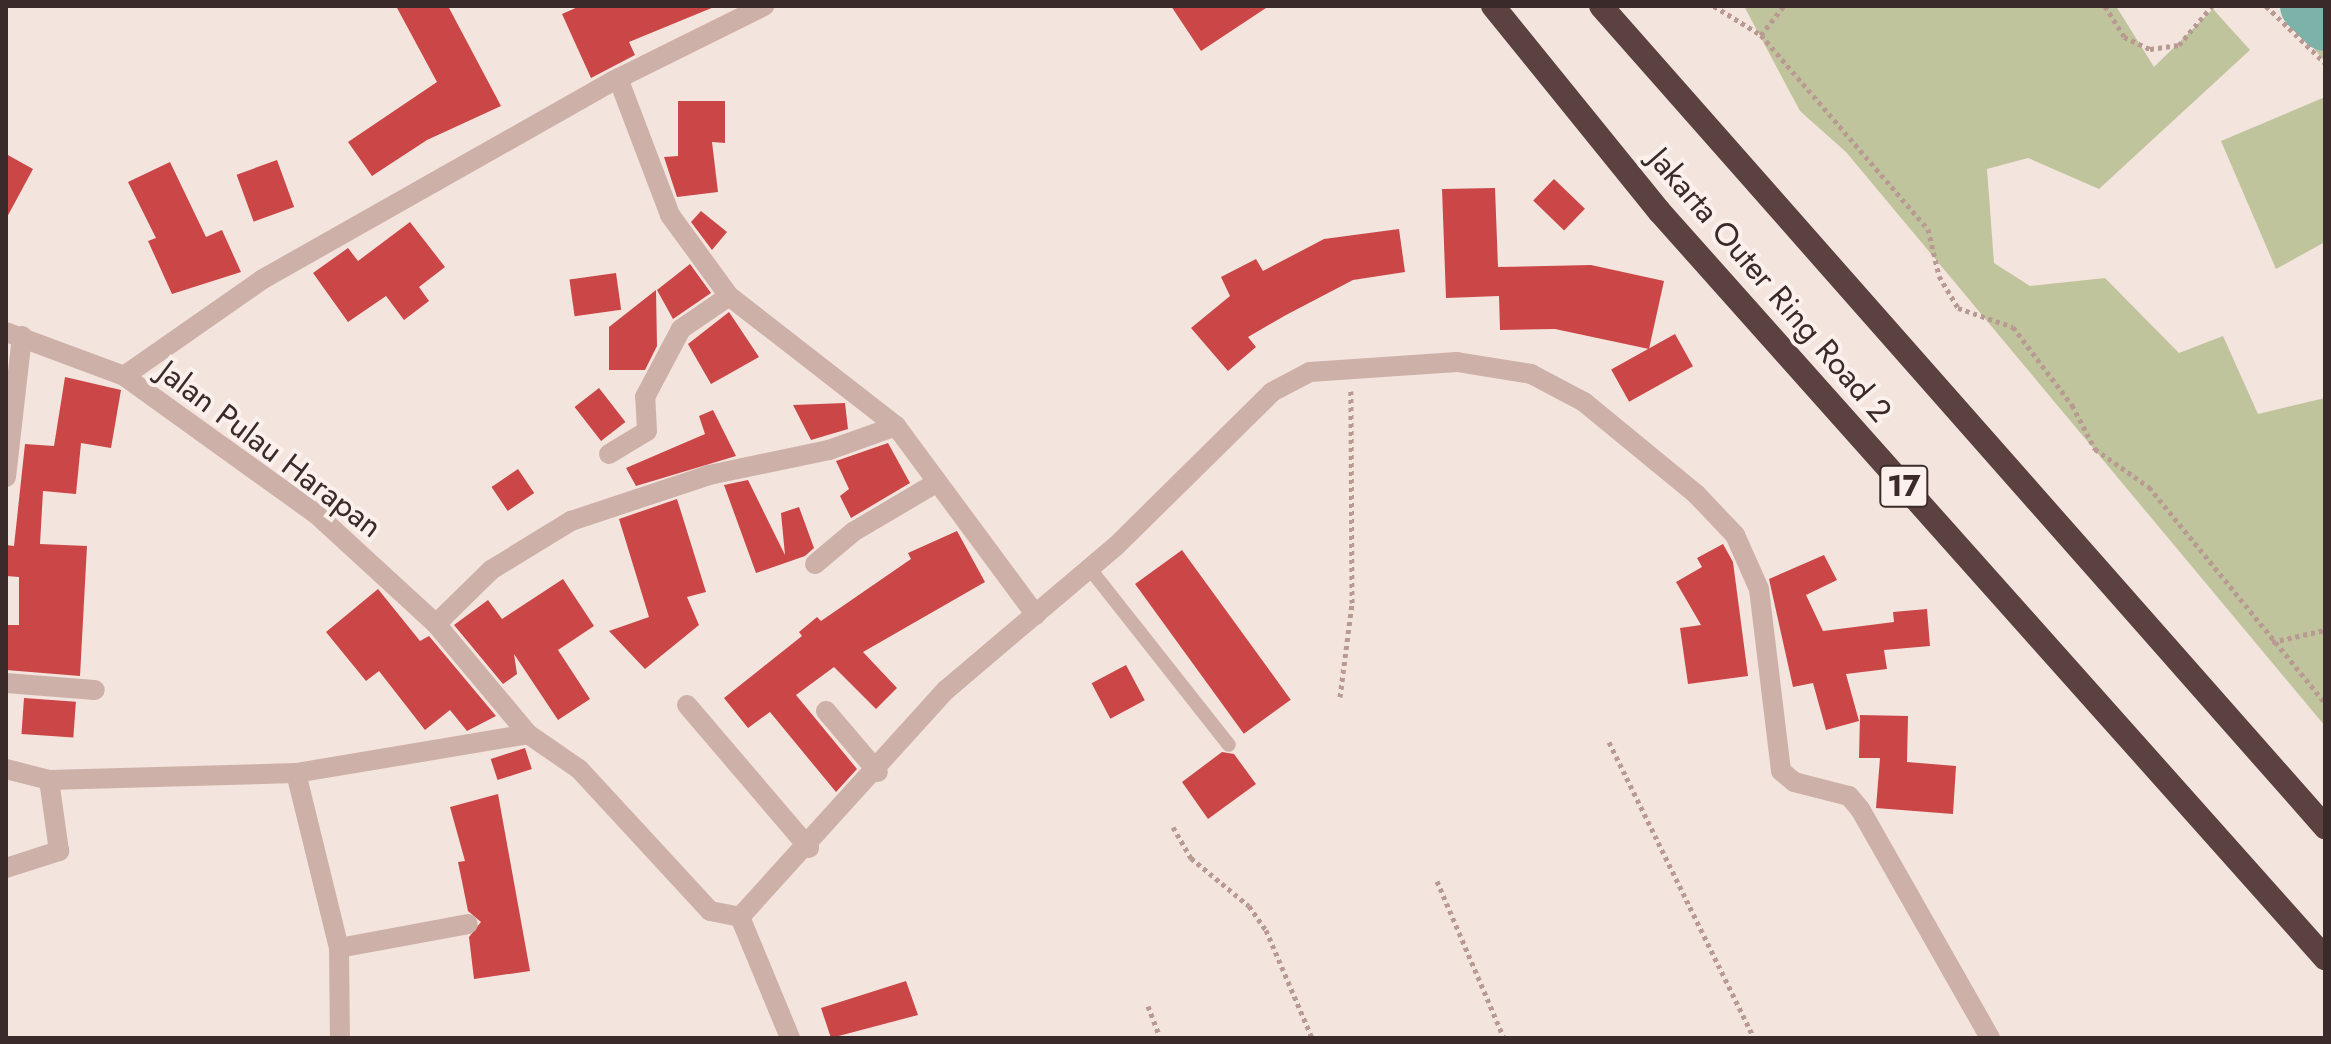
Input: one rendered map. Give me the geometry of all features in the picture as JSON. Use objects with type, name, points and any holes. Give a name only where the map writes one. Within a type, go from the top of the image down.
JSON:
[{"type":"highway","name":"Jakarta Outer Ring Road 2","points":[[1493,6],[1659,211],[2325,958]]},
{"type":"highway","name":"Jakarta Outer Ring Road 2","points":[[1601,6],[2325,827]]},
{"type":"street","points":[[124,376],[263,279],[618,78],[764,6]]},
{"type":"street","points":[[618,78],[670,215],[729,296],[896,426],[1036,615]]},
{"type":"street","points":[[609,454],[647,431],[645,397],[681,329],[729,296]]},
{"type":"street","points":[[6,477],[14,334]]},
{"type":"street","name":"Jalan Pulau Harapan","points":[[14,334],[124,376],[315,513],[436,624],[528,734],[579,769],[710,911],[740,917]]},
{"type":"street","points":[[790,1038],[740,917],[809,848],[878,772],[946,690],[1090,569],[1272,392],[1310,372],[1457,362],[1531,374],[1584,402],[1696,494],[1735,535],[1759,589],[1781,771],[1794,782],[1849,796],[1860,809],[1990,1038]]},
{"type":"street","points":[[436,624],[491,570],[571,521],[709,475],[829,450],[896,426]]},
{"type":"street","points":[[815,564],[853,532],[936,483]]},
{"type":"street","points":[[6,683],[95,690]]},
{"type":"street","points":[[687,705],[809,848]]},
{"type":"street","points":[[826,711],[878,772]]},
{"type":"street","points":[[6,769],[49,780],[296,773],[528,734]]},
{"type":"street","points":[[296,773],[339,948],[340,1038]]},
{"type":"street","points":[[6,868],[59,851],[49,780]]},
{"type":"street","points":[[339,948],[468,924]]},
{"type":"lane","points":[[1090,569],[1229,745]]},
{"type":"path","points":[[1714,6],[1761,35],[1928,229],[1939,276],[1958,308],[2013,327],[2072,405],[2095,449],[2149,487],[2272,642],[2325,703]]},
{"type":"path","points":[[1761,35],[1784,6]]},
{"type":"path","points":[[2105,6],[2124,37],[2150,49],[2179,45],[2212,6]]},
{"type":"path","points":[[2266,6],[2325,63]]},
{"type":"path","points":[[1340,697],[1352,603],[1350,368]]},
{"type":"path","points":[[2272,642],[2325,630]]},
{"type":"path","points":[[1609,742],[1754,1038]]},
{"type":"path","points":[[1173,827],[1191,858],[1249,906],[1266,930],[1312,1038]]},
{"type":"path","points":[[1437,881],[1504,1038]]},
{"type":"path","points":[[1148,1006],[1160,1038]]},
{"type":"green space","points":[[1744,6],[2116,6],[2154,67],[2213,9],[2250,50],[2099,189],[2028,158],[1987,169],[1994,263],[2030,286],[2105,278],[2179,353],[2223,336],[2258,414],[2325,398],[2325,726],[1846,152],[1800,111]]},
{"type":"green space","points":[[2280,6],[2296,6],[2325,44],[2325,62]]},
{"type":"green space","points":[[2325,97],[2325,242],[2276,269],[2221,141]]},
{"type":"building","points":[[396,6],[448,6],[501,106],[427,140],[372,176],[348,142],[437,82]]},
{"type":"building","points":[[580,6],[714,7],[629,42],[635,55],[591,78],[562,14]]},
{"type":"building","points":[[1171,6],[1269,6],[1201,51]]},
{"type":"building","points":[[678,101],[725,101],[725,143],[712,142],[718,192],[677,197],[664,157],[678,156]]},
{"type":"building","points":[[6,154],[33,169],[6,219]]},
{"type":"building","points":[[277,160],[294,207],[254,222],[237,175]]},
{"type":"building","points":[[170,162],[206,237],[222,230],[241,272],[172,294],[148,241],[156,238],[128,182]]},
{"type":"building","points":[[1554,179],[1585,209],[1564,230],[1533,201]]},
{"type":"building","points":[[1495,188],[1498,267],[1591,265],[1664,281],[1649,349],[1555,329],[1500,330],[1499,296],[1446,298],[1442,189]]},
{"type":"building","points":[[701,211],[727,232],[712,250],[691,222]]},
{"type":"building","points":[[410,222],[445,267],[419,287],[429,301],[404,320],[386,296],[348,322],[313,273],[348,248],[358,261]]},
{"type":"building","points":[[1399,229],[1405,272],[1353,280],[1286,315],[1248,337],[1256,347],[1228,371],[1191,328],[1230,296],[1221,277],[1256,259],[1263,271],[1324,239]]},
{"type":"building","points":[[690,264],[711,293],[673,319],[657,290]]},
{"type":"building","points":[[616,273],[621,310],[575,316],[569,280]]},
{"type":"building","points":[[656,290],[657,346],[645,370],[609,370],[609,327]]},
{"type":"building","points":[[729,312],[759,357],[711,384],[688,344]]},
{"type":"building","points":[[1675,334],[1693,366],[1629,402],[1611,369]]},
{"type":"building","points":[[65,377],[121,390],[111,448],[81,443],[76,494],[43,491],[40,544],[87,546],[80,676],[6,670],[6,625],[19,625],[19,577],[6,576],[6,545],[14,546],[25,444],[54,446]]},
{"type":"building","points":[[599,388],[625,422],[601,441],[575,407]]},
{"type":"building","points":[[845,403],[848,429],[811,440],[793,405]]},
{"type":"building","points":[[713,410],[736,456],[636,486],[626,468],[705,434],[699,416]]},
{"type":"building","points":[[888,443],[910,483],[851,518],[840,496],[849,489],[836,461]]},
{"type":"building","points":[[518,469],[534,493],[508,511],[491,487]]},
{"type":"building","points":[[748,480],[785,555],[781,513],[799,507],[814,548],[805,556],[756,573],[724,485]]},
{"type":"building","points":[[677,499],[706,592],[687,597],[699,625],[645,669],[609,631],[649,617],[619,519]]},
{"type":"building","points":[[957,531],[985,582],[863,652],[897,688],[876,709],[834,667],[796,695],[857,769],[836,792],[770,712],[748,728],[724,698],[802,636],[799,632],[817,617],[821,621],[911,559],[908,553]]},
{"type":"building","points":[[1723,544],[1733,562],[1748,676],[1688,684],[1680,628],[1701,625],[1676,582],[1702,567],[1697,558]]},
{"type":"building","points":[[1182,550],[1291,700],[1244,734],[1135,584]]},
{"type":"building","points":[[1824,555],[1837,580],[1806,595],[1823,631],[1894,622],[1893,612],[1927,609],[1930,646],[1884,650],[1887,669],[1846,674],[1859,721],[1826,730],[1813,683],[1793,687],[1769,579]]},
{"type":"building","points":[[563,579],[594,626],[558,650],[590,699],[558,720],[514,654],[517,674],[503,684],[454,625],[488,600],[502,619]]},
{"type":"building","points":[[378,589],[420,641],[429,636],[496,716],[467,731],[450,710],[425,730],[379,671],[366,681],[326,632]]},
{"type":"building","points":[[1126,665],[1145,700],[1110,719],[1092,683]]},
{"type":"building","points":[[24,698],[76,702],[73,738],[21,734]]},
{"type":"building","points":[[1860,715],[1908,716],[1907,762],[1956,766],[1953,814],[1876,808],[1880,758],[1859,758]]},
{"type":"building","points":[[525,748],[532,769],[498,780],[491,759]]},
{"type":"building","points":[[1222,752],[1234,754],[1256,784],[1208,819],[1182,782]]},
{"type":"building","points":[[498,794],[530,971],[474,979],[469,937],[481,922],[468,911],[458,862],[465,861],[450,807]]},
{"type":"building","points":[[906,981],[918,1015],[831,1038],[821,1008]]},
{"type":"waterway","points":[[2306,6],[2325,25]]}]
